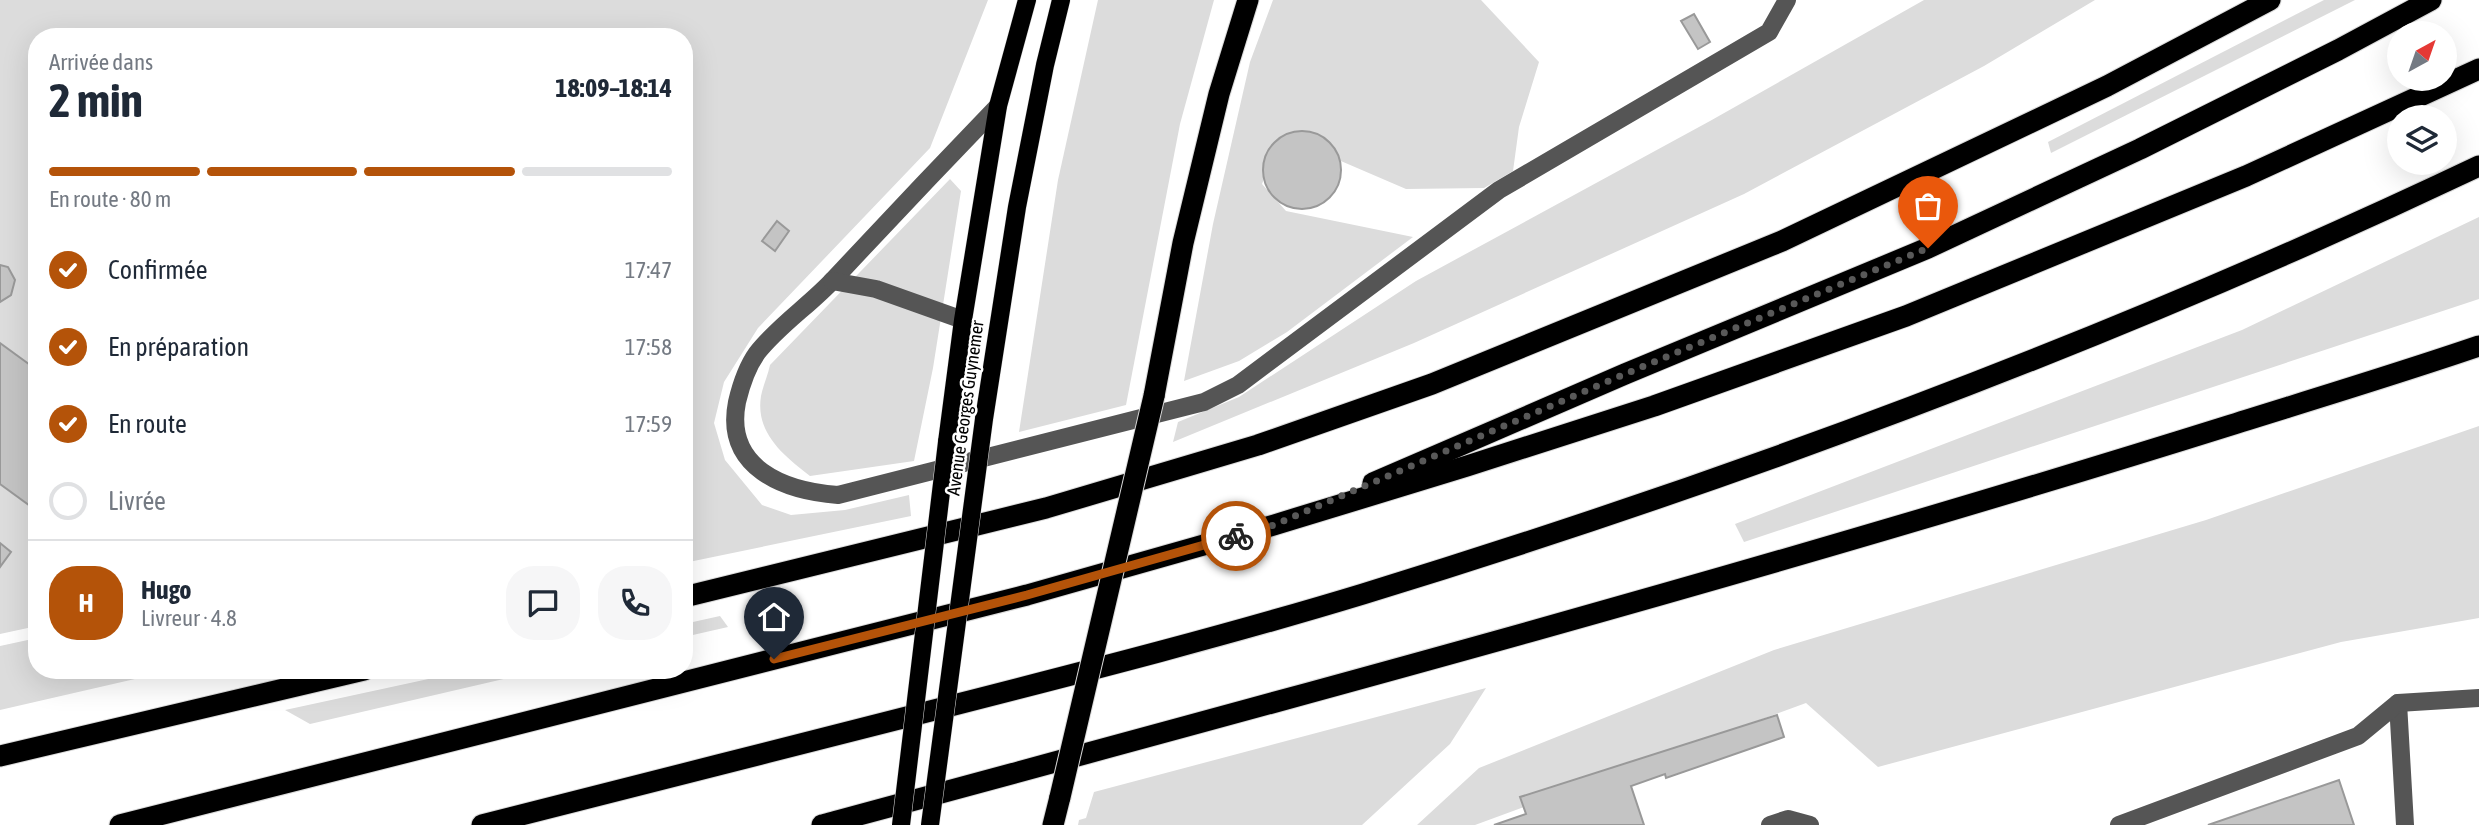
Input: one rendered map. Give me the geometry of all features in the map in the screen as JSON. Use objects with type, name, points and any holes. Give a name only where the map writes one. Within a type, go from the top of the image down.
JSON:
[{"type":"highway","points":[[1054,825],[1154,396],[1182,243],[1219,94],[1248,0]]},
{"type":"highway","points":[[693,595],[1046,508],[1258,445],[1432,383],[1782,241],[2106,86],[2270,0]]},
{"type":"highway","points":[[1274,525],[1625,374],[1928,248],[2140,149],[2338,50],[2431,0]]},
{"type":"highway","points":[[120,825],[1027,595],[1274,525],[1654,406],[1906,316],[2246,176],[2479,69]]},
{"type":"highway","points":[[482,825],[1142,657],[1362,594],[1664,496],[1852,429],[2158,310],[2382,212],[2479,166]]},
{"type":"highway","points":[[822,825],[1350,683],[1709,582],[2059,479],[2479,346]]},
{"type":"highway","points":[[0,756],[326,679]]},
{"type":"main road","name":"Avenue Georges Guynemer","points":[[901,825],[963,320],[998,106],[1027,0]]},
{"type":"main road","name":"Avenue Georges Guynemer","points":[[930,825],[984,419],[1017,206],[1061,0]]},
{"type":"lane","points":[[998,106],[832,281],[756,355],[739,394],[735,411],[736,429],[749,460],[774,480],[809,492],[838,495],[1204,402],[1238,384],[1499,191],[1769,32],[1787,0]]},
{"type":"lane","points":[[832,281],[876,289],[963,320]]},
{"type":"lane","points":[[2119,825],[2358,736],[2398,703],[2479,698]]},
{"type":"lane","points":[[2398,703],[2405,825]]},
{"type":"lane","points":[[1770,825],[1788,819],[1810,825]]},
{"type":"shaded area","points":[[0,0],[988,0],[930,148],[758,328],[724,382],[714,423],[725,460],[762,505],[791,515],[845,510],[909,495],[911,516],[693,561],[693,28],[28,28],[28,628],[0,634]]},
{"type":"shaded area","points":[[1098,0],[1214,0],[1180,124],[1126,405],[1019,432],[1058,180]]},
{"type":"shaded area","points":[[1273,0],[1481,0],[1539,62],[1519,127],[1513,171],[1484,188],[1406,189],[1299,143],[1275,151],[1262,184],[1286,211],[1413,237],[1287,332],[1239,361],[1184,381],[1213,224],[1250,62]]},
{"type":"shaded area","points":[[1924,0],[2095,0],[1984,66],[1744,194],[1414,343],[1173,442],[1178,422],[1239,397],[1416,281],[1710,121]]},
{"type":"shaded area","points":[[2324,0],[2355,0],[2051,153],[2048,142]]},
{"type":"shaded area","points":[[950,179],[961,191],[933,368],[914,461],[810,476],[781,452],[762,421],[761,396],[770,365]]},
{"type":"shaded area","points":[[2479,217],[2479,299],[1744,542],[1735,524],[2242,330]]},
{"type":"shaded area","points":[[2479,426],[2479,618],[2341,642],[1878,767],[1806,703],[1475,825],[1417,825],[1479,768],[1774,650],[2206,520]]},
{"type":"shaded area","points":[[720,616],[728,627],[693,635],[693,622]]},
{"type":"shaded area","points":[[28,640],[28,679],[135,679],[0,710],[0,646]]},
{"type":"shaded area","points":[[428,679],[503,679],[310,724],[285,710]]},
{"type":"shaded area","points":[[1486,688],[1450,744],[1362,825],[1078,825],[1079,820],[1086,818],[1094,792]]},
{"type":"building","points":[[1694,14],[1710,42],[1698,49],[1681,21]]},
{"type":"building","points":[[1302,131],[1317,134],[1329,143],[1338,155],[1341,170],[1338,185],[1329,197],[1317,206],[1302,209],[1287,206],[1275,197],[1266,185],[1263,170],[1266,155],[1275,143],[1287,134]]},
{"type":"building","points":[[777,221],[789,231],[775,251],[762,241]]},
{"type":"building","points":[[0,265],[8,267],[15,280],[11,295],[0,302]]},
{"type":"building","points":[[0,343],[28,363],[28,504],[0,484]]},
{"type":"building","points":[[0,543],[11,552],[0,567]]},
{"type":"building","points":[[1777,715],[1784,737],[1666,778],[1665,774],[1631,786],[1644,825],[1494,825],[1526,814],[1520,797]]},
{"type":"building","points":[[2339,780],[2354,825],[2208,825]]},
{"type":"way so far","points":[[1236,536],[1274,525],[1625,374],[1928,248]]},
{"type":"route","points":[[774,659],[1027,595],[1236,536]]}]
